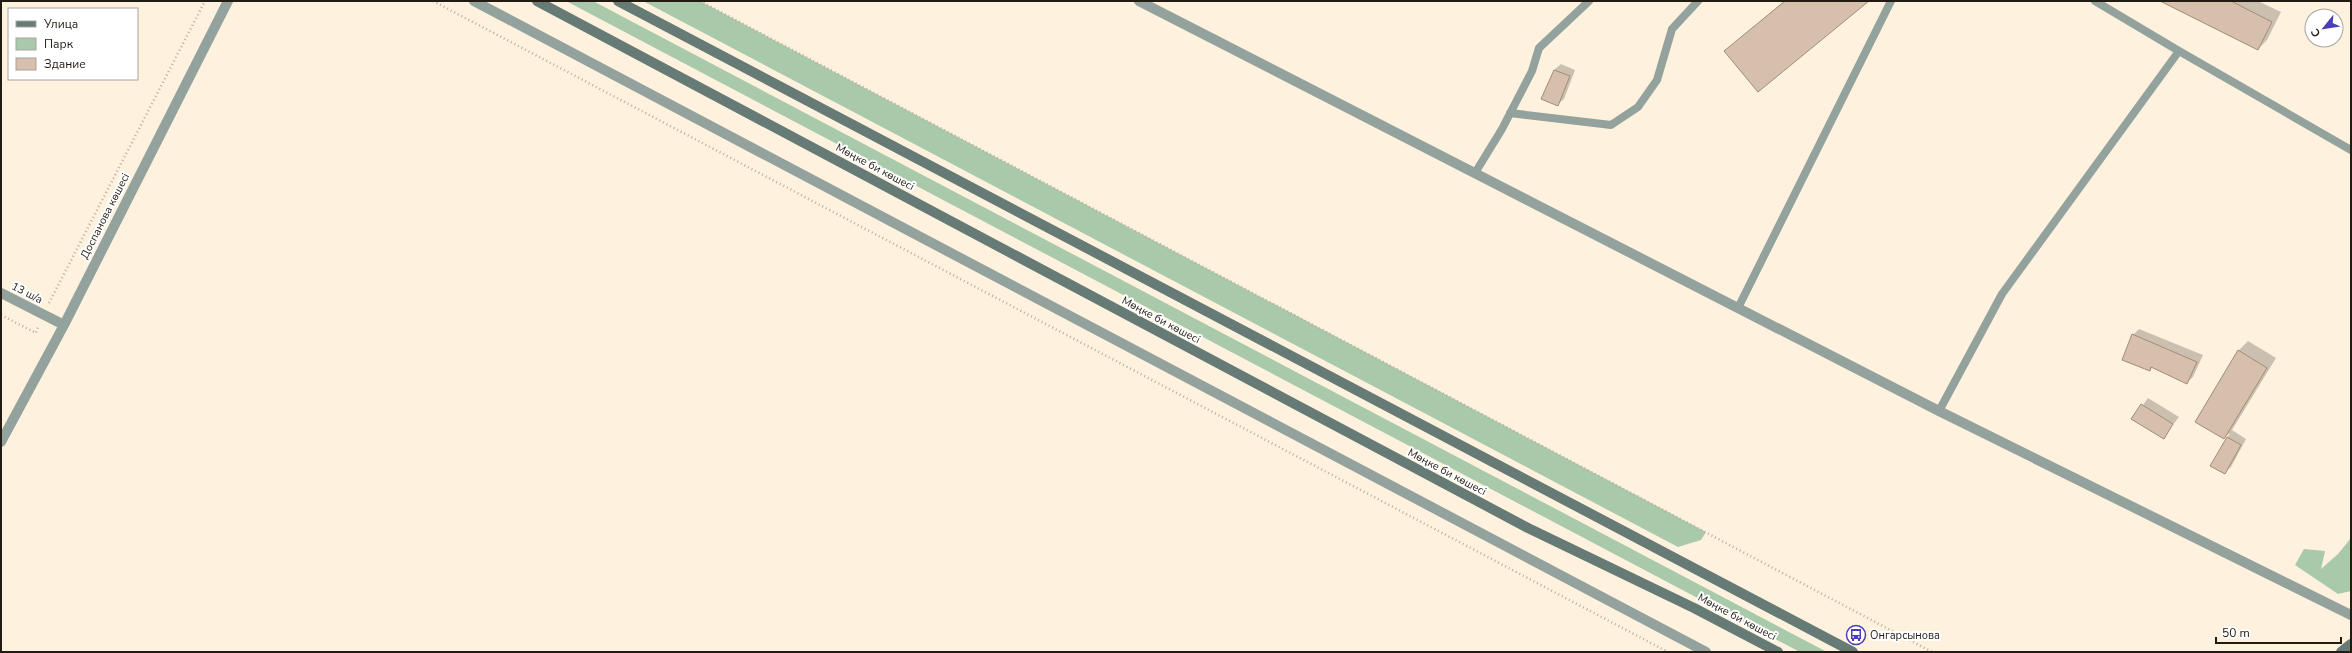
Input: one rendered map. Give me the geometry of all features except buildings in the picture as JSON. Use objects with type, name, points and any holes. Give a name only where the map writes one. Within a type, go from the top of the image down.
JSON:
[{"type":"main road","name":"Мөңке би көшесі","points":[[537,1],[1528,528],[1694,608],[1778,652]]},
{"type":"main road","name":"Мөңке би көшесі","points":[[618,1],[1853,652]]},
{"type":"main road","points":[[2341,652],[2351,644]]},
{"type":"street","name":"Доспанова көшесі","points":[[1,442],[64,325],[228,1]]},
{"type":"street","points":[[474,1],[1706,652]]},
{"type":"street","points":[[1140,1],[1939,411],[2351,615]]},
{"type":"street","name":"13 ш/а","points":[[1,293],[64,325]]},
{"type":"lane","points":[[1475,173],[1510,113],[1532,71],[1539,48],[1589,1]]},
{"type":"lane","points":[[1510,113],[1612,125],[1638,107],[1657,80],[1672,29],[1698,1]]},
{"type":"lane","points":[[1738,308],[1891,1]]},
{"type":"lane","points":[[2095,1],[2351,150]]},
{"type":"lane","points":[[1939,411],[2002,294],[2179,51]]},
{"type":"path","points":[[1,315],[36,334],[43,314],[205,1]]},
{"type":"path","points":[[433,1],[1668,652]]},
{"type":"path","points":[[700,1],[1932,652]]},
{"type":"green space","points":[[566,1],[593,1],[1827,652],[1800,652]]},
{"type":"green space","points":[[643,1],[700,1],[1706,532],[1701,540],[1678,547]]},
{"type":"green space","points":[[2351,538],[2351,591],[2338,594],[2295,565],[2304,549],[2325,551],[2321,569],[2338,554]]},
{"type":"place","name":"Онгарсынова","points":[[1856,635]]}]
